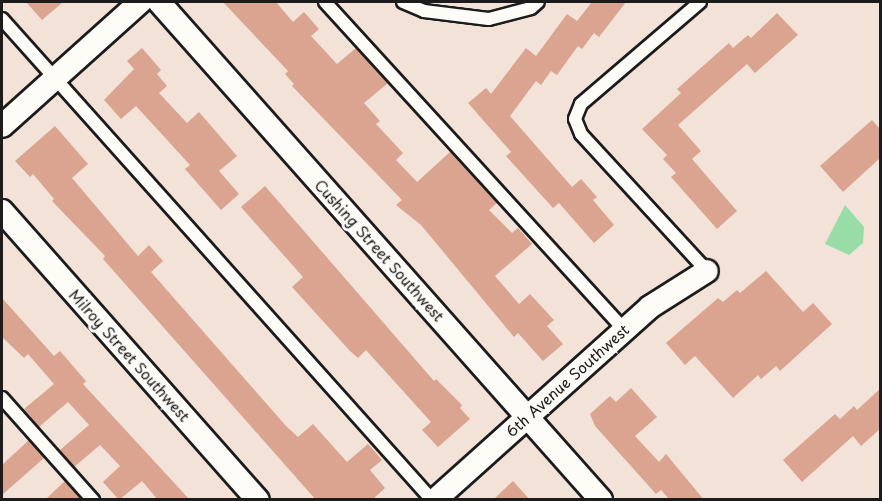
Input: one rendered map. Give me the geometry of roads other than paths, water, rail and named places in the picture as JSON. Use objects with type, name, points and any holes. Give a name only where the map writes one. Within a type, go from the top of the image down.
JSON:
[{"type":"street","points":[[2,126],[140,2]]},
{"type":"street","name":"Cushing Street Southwest","points":[[159,2],[601,500]]},
{"type":"street","name":"Milroy Street Southwest","points":[[2,211],[258,500]]},
{"type":"street","name":"6th Avenue Southwest","points":[[433,500],[650,307],[707,270]]},
{"type":"lane","points":[[325,2],[624,330]]},
{"type":"lane","points":[[403,2],[424,11],[489,20],[531,8],[538,2]]},
{"type":"lane","points":[[699,2],[581,104],[575,120],[581,134],[707,270]]},
{"type":"lane","points":[[2,19],[433,500]]},
{"type":"lane","points":[[2,398],[93,500]]}]
